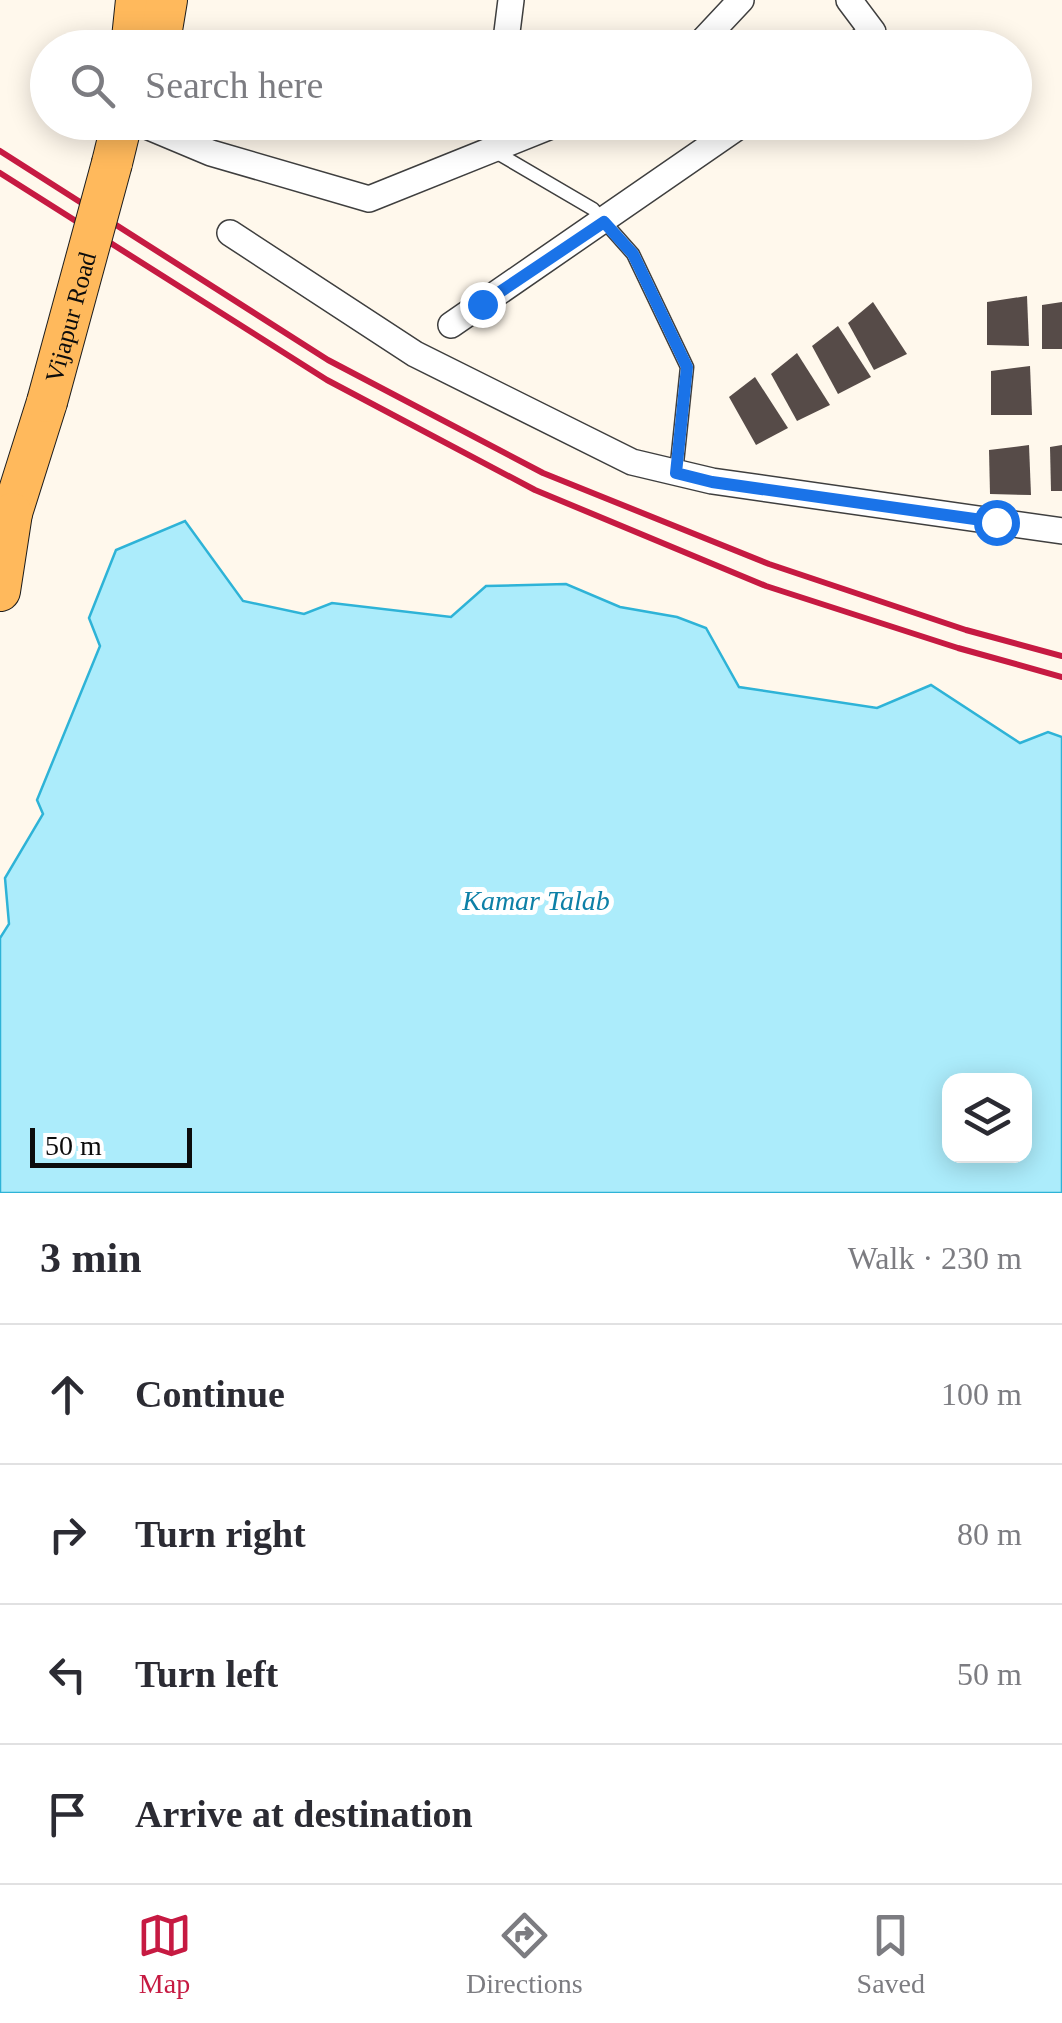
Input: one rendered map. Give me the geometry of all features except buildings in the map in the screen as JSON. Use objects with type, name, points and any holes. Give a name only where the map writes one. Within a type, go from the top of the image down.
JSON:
[{"type":"main road","points":[[133,30],[136,0]]},
{"type":"main road","points":[[163,30],[167,0]]},
{"type":"main road","name":"Vijapur Road","points":[[0,591],[6,526],[47,402],[118,140]]},
{"type":"street","points":[[507,30],[511,0]]},
{"type":"street","points":[[713,30],[741,0]]},
{"type":"street","points":[[849,0],[872,30]]},
{"type":"street","points":[[180,140],[211,153],[369,199],[516,140]]},
{"type":"street","points":[[492,150],[493,140]]},
{"type":"street","points":[[452,325],[720,140]]},
{"type":"street","points":[[230,232],[416,354],[632,462],[712,482],[1062,531]]},
{"type":"lane","points":[[492,150],[592,209],[633,254],[687,367],[676,473]]},
{"type":"water","name":"Kamar Talab","points":[[185,521],[243,601],[304,614],[332,603],[451,617],[486,586],[566,584],[620,607],[677,617],[706,628],[739,687],[877,708],[931,685],[1020,743],[1048,732],[1062,737],[1062,1193],[0,1193],[0,938],[9,924],[5,878],[43,814],[37,800],[100,646],[89,618],[116,550]]},
{"type":"railway","points":[[0,151],[328,360],[543,473],[769,564],[966,630],[1062,656]]},
{"type":"railway","points":[[0,173],[327,380],[535,490],[766,586],[1062,677]]},
{"type":"route","points":[[482,304],[604,222],[633,254],[687,367],[676,473],[712,482],[996,522]]}]
